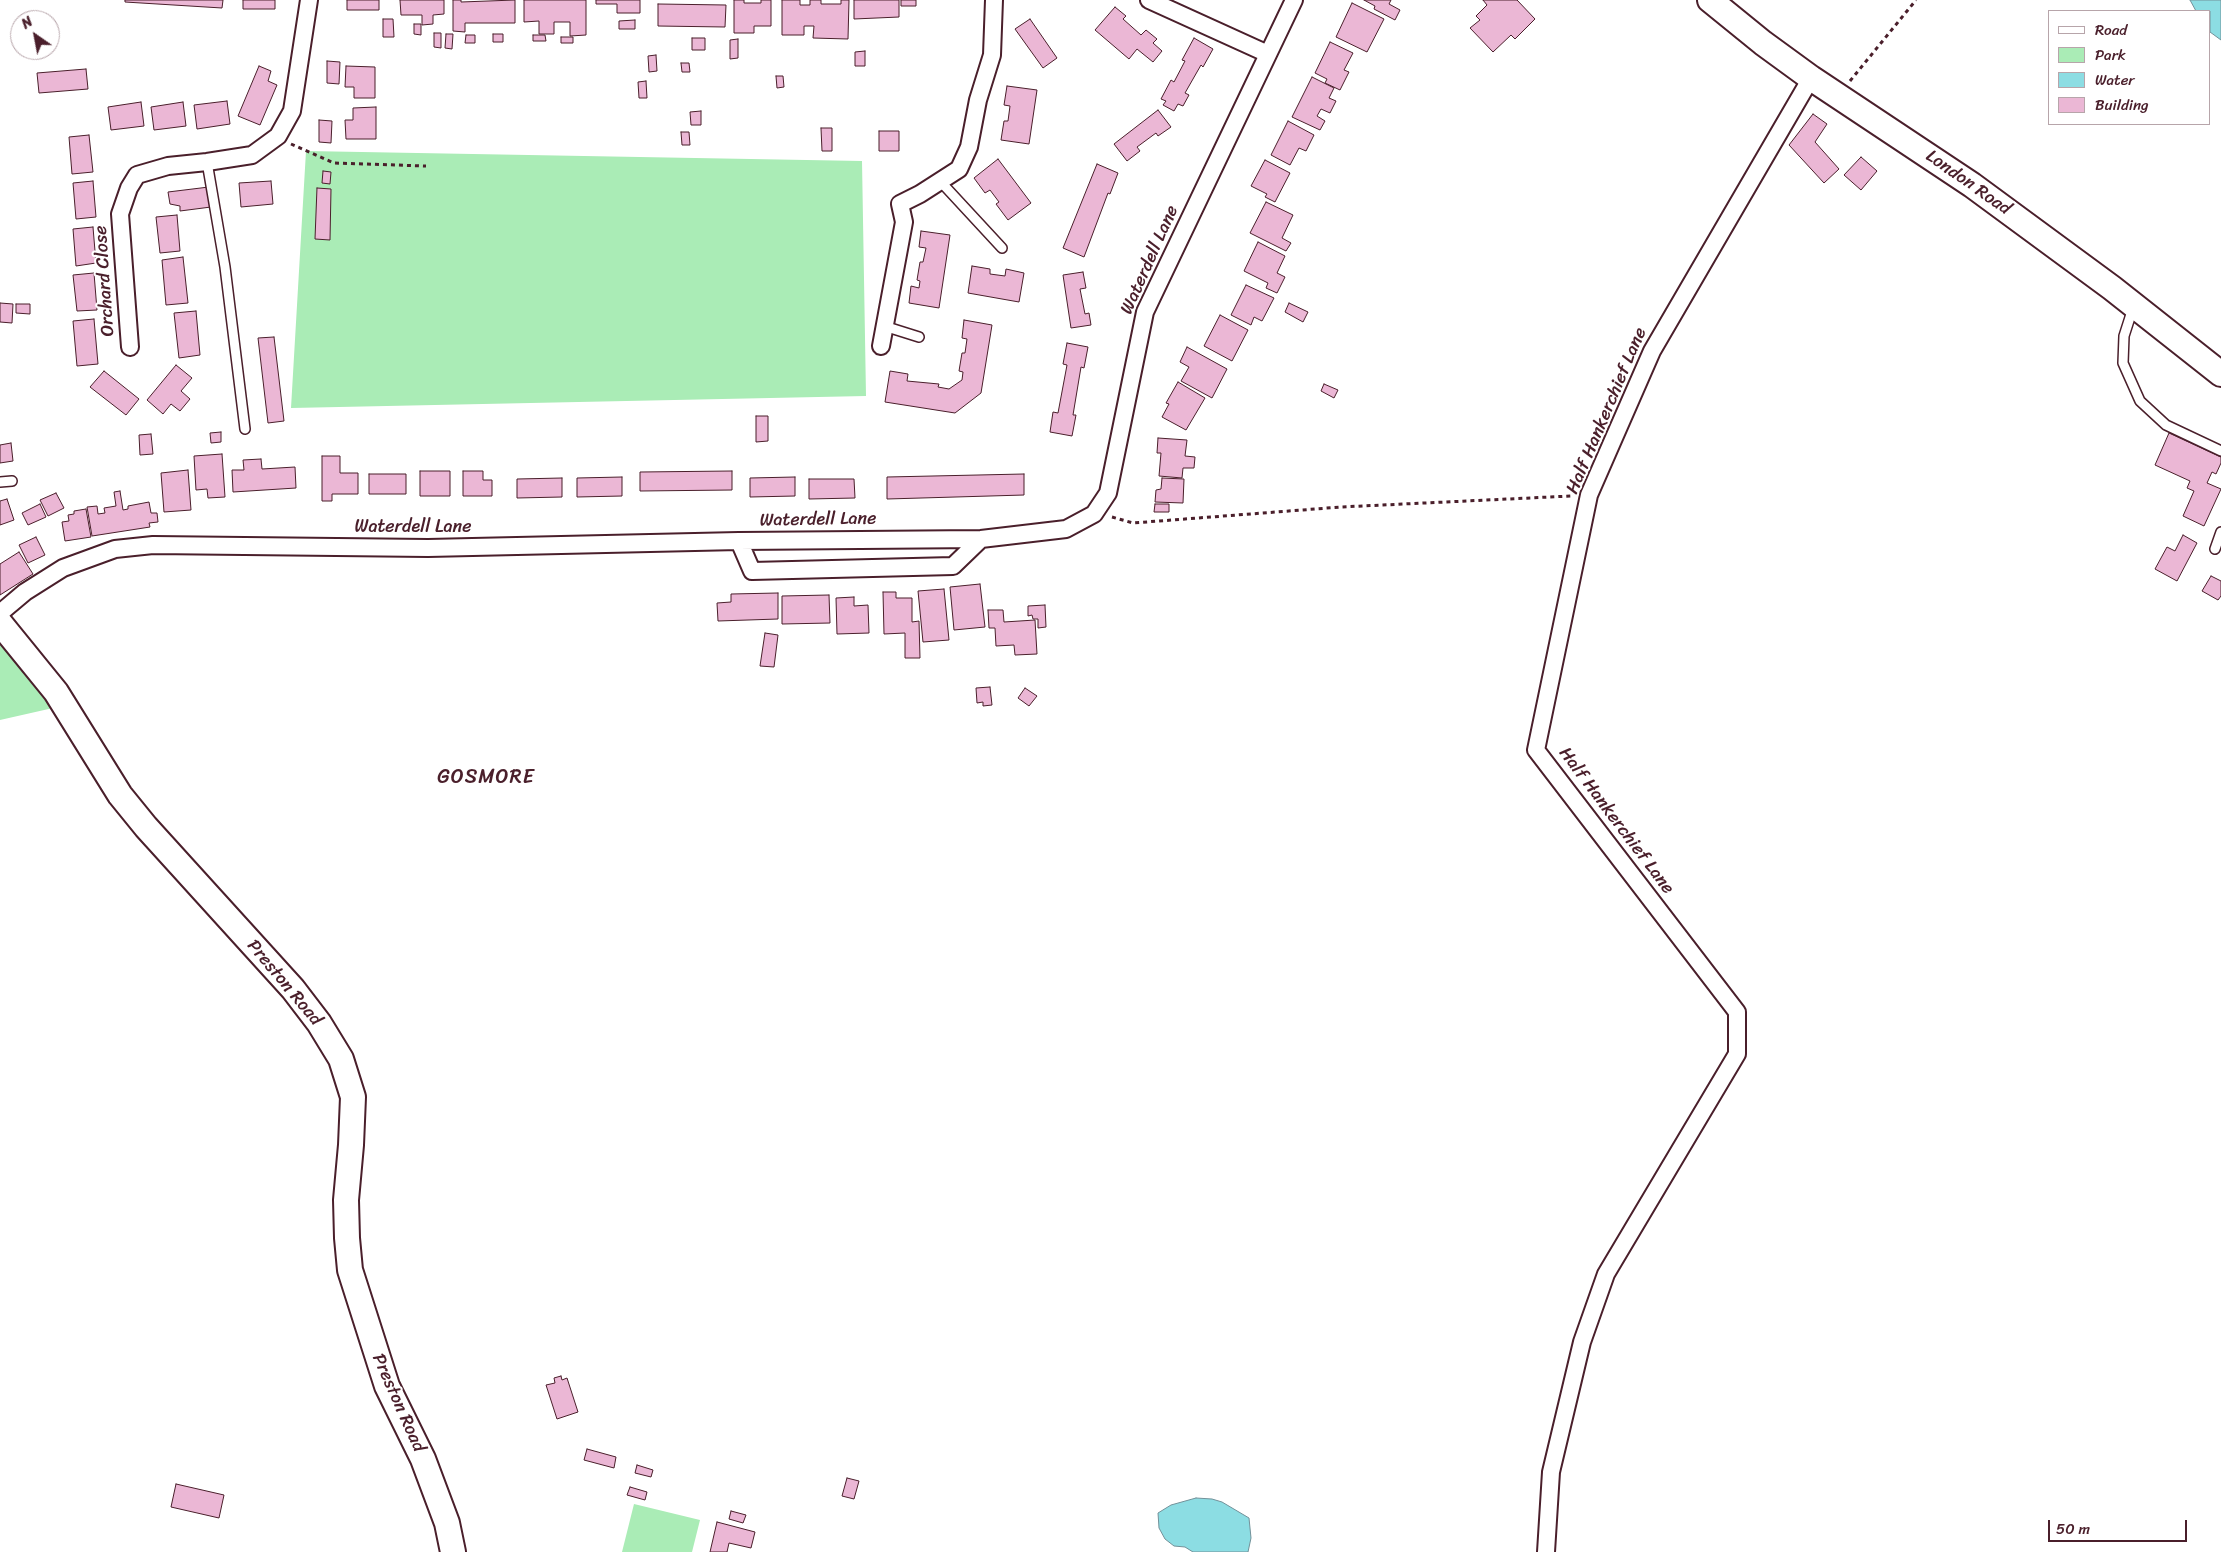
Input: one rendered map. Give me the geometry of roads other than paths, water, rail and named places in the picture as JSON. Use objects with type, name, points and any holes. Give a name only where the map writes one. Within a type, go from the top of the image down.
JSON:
[{"type":"street","name":"Orchard Close","points":[[130,348],[120,214],[129,188],[137,175],[168,166],[207,162],[252,154],[278,136],[292,110],[309,0]]},
{"type":"street","points":[[881,346],[904,222],[900,204],[959,169],[970,147],[978,100],[992,55],[994,0]]},
{"type":"street","points":[[1149,0],[1268,54]]},
{"type":"street","name":"Waterdell Lane","points":[[0,613],[24,592],[63,568],[114,549],[153,545],[428,548],[981,538],[1066,529],[1094,514],[1108,493],[1145,312],[1294,0]]},
{"type":"street","name":"London Road","points":[[1710,0],[1763,43],[1811,78],[1972,185],[2134,305],[2221,374]]},
{"type":"street","name":"Half Hankerchief Lane","points":[[1546,1552],[1550,1472],[1582,1342],[1606,1274],[1737,1054],[1737,1012],[1536,750],[1589,495],[1652,351],[1811,78]]},
{"type":"street","points":[[739,541],[752,571],[953,566],[981,538]]},
{"type":"street","name":"Preston Road","points":[[0,623],[56,692],[120,795],[146,827],[293,989],[319,1023],[341,1059],[353,1097],[346,1200],[350,1270],[387,1386],[423,1459],[447,1524],[453,1552]]},
{"type":"lane","points":[[207,162],[225,267],[246,429]]},
{"type":"lane","points":[[940,181],[1002,248]]},
{"type":"lane","points":[[2134,305],[2124,336],[2123,363],[2140,401],[2166,426],[2221,451]]},
{"type":"lane","points":[[884,326],[918,337]]},
{"type":"lane","points":[[0,482],[12,481]]},
{"type":"lane","points":[[2215,549],[2221,532]]},
{"type":"water","points":[[2190,0],[2221,0],[2221,40],[2211,33],[2211,10],[2195,10]]},
{"type":"water","points":[[1196,1498],[1222,1502],[1249,1518],[1251,1538],[1248,1552],[1193,1552],[1185,1547],[1174,1546],[1165,1539],[1159,1528],[1158,1513],[1171,1505]]},
{"type":"district","name":"GOSMORE","points":[[486,778]]}]
